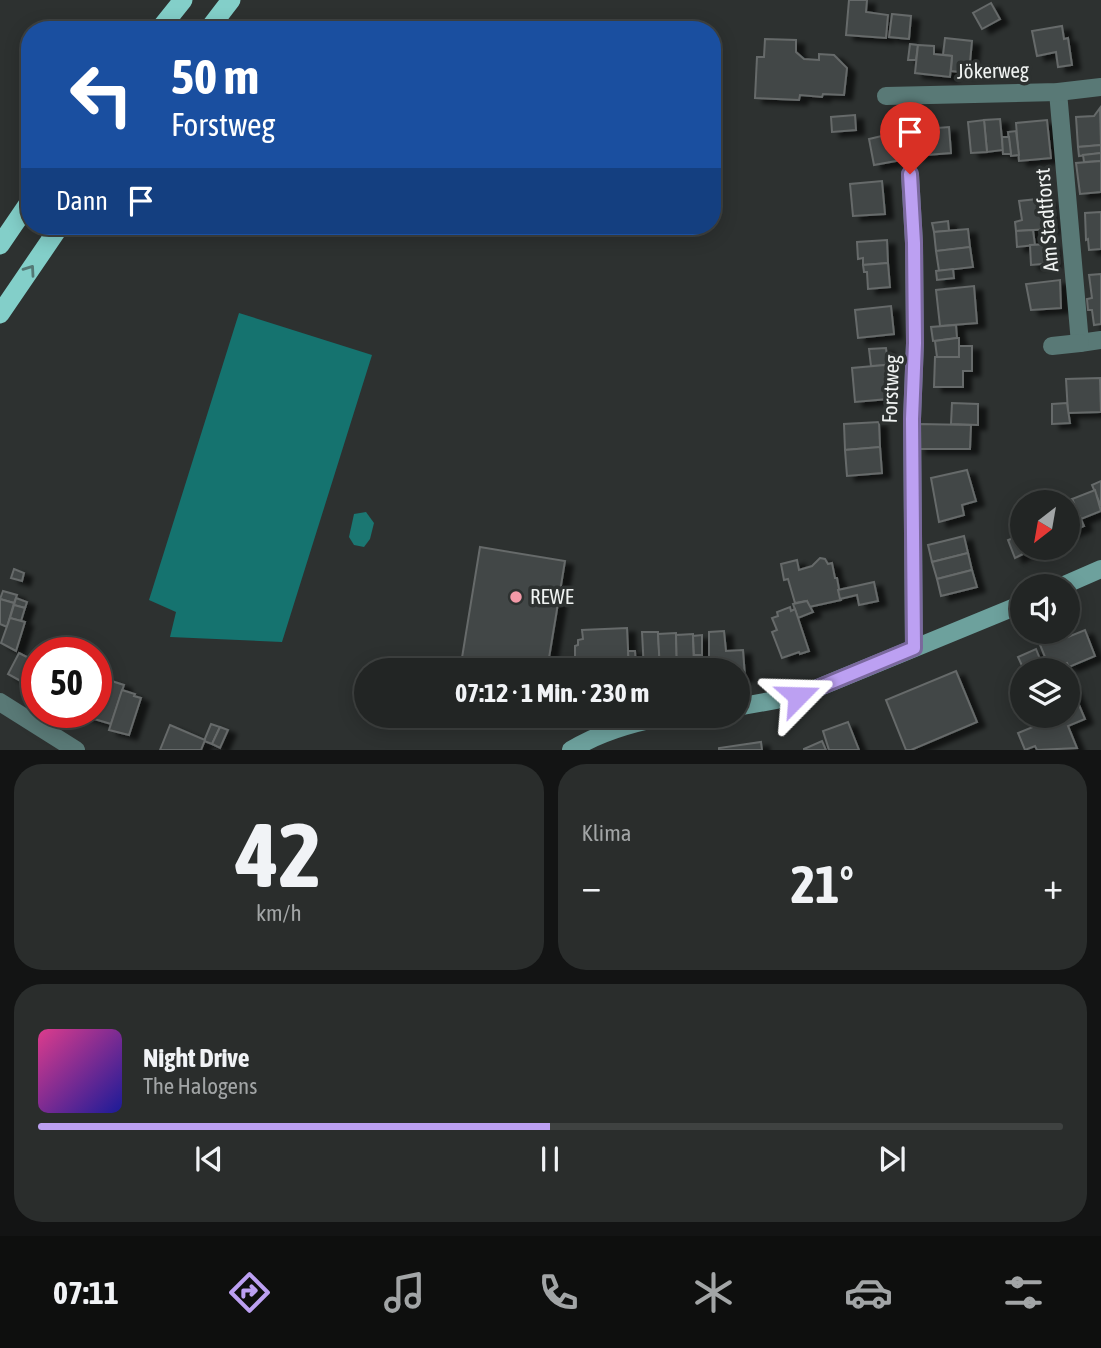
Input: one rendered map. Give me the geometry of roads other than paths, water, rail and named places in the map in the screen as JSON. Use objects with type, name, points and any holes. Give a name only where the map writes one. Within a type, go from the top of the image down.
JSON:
[{"type":"highway","points":[[166,21],[183,0]]},
{"type":"highway","points":[[215,21],[232,0]]},
{"type":"highway","points":[[0,245],[21,214]]},
{"type":"highway","points":[[0,314],[54,235]]},
{"type":"main road","points":[[1080,578],[1101,569]]},
{"type":"main road","points":[[750,705],[798,696],[1010,609]]},
{"type":"main road","points":[[571,750],[591,738],[618,728]]},
{"type":"street","name":"Jökerweg","points":[[886,96],[1058,92],[1101,87]]},
{"type":"street","name":"Am Stadtforst","points":[[1058,92],[1080,342]]},
{"type":"street","name":"Forstweg","points":[[910,174],[915,343],[912,419],[914,648]]},
{"type":"street","points":[[1052,346],[1101,340]]},
{"type":"street","points":[[0,702],[76,750]]},
{"type":"place","name":"REWE","points":[[516,597]]}]
